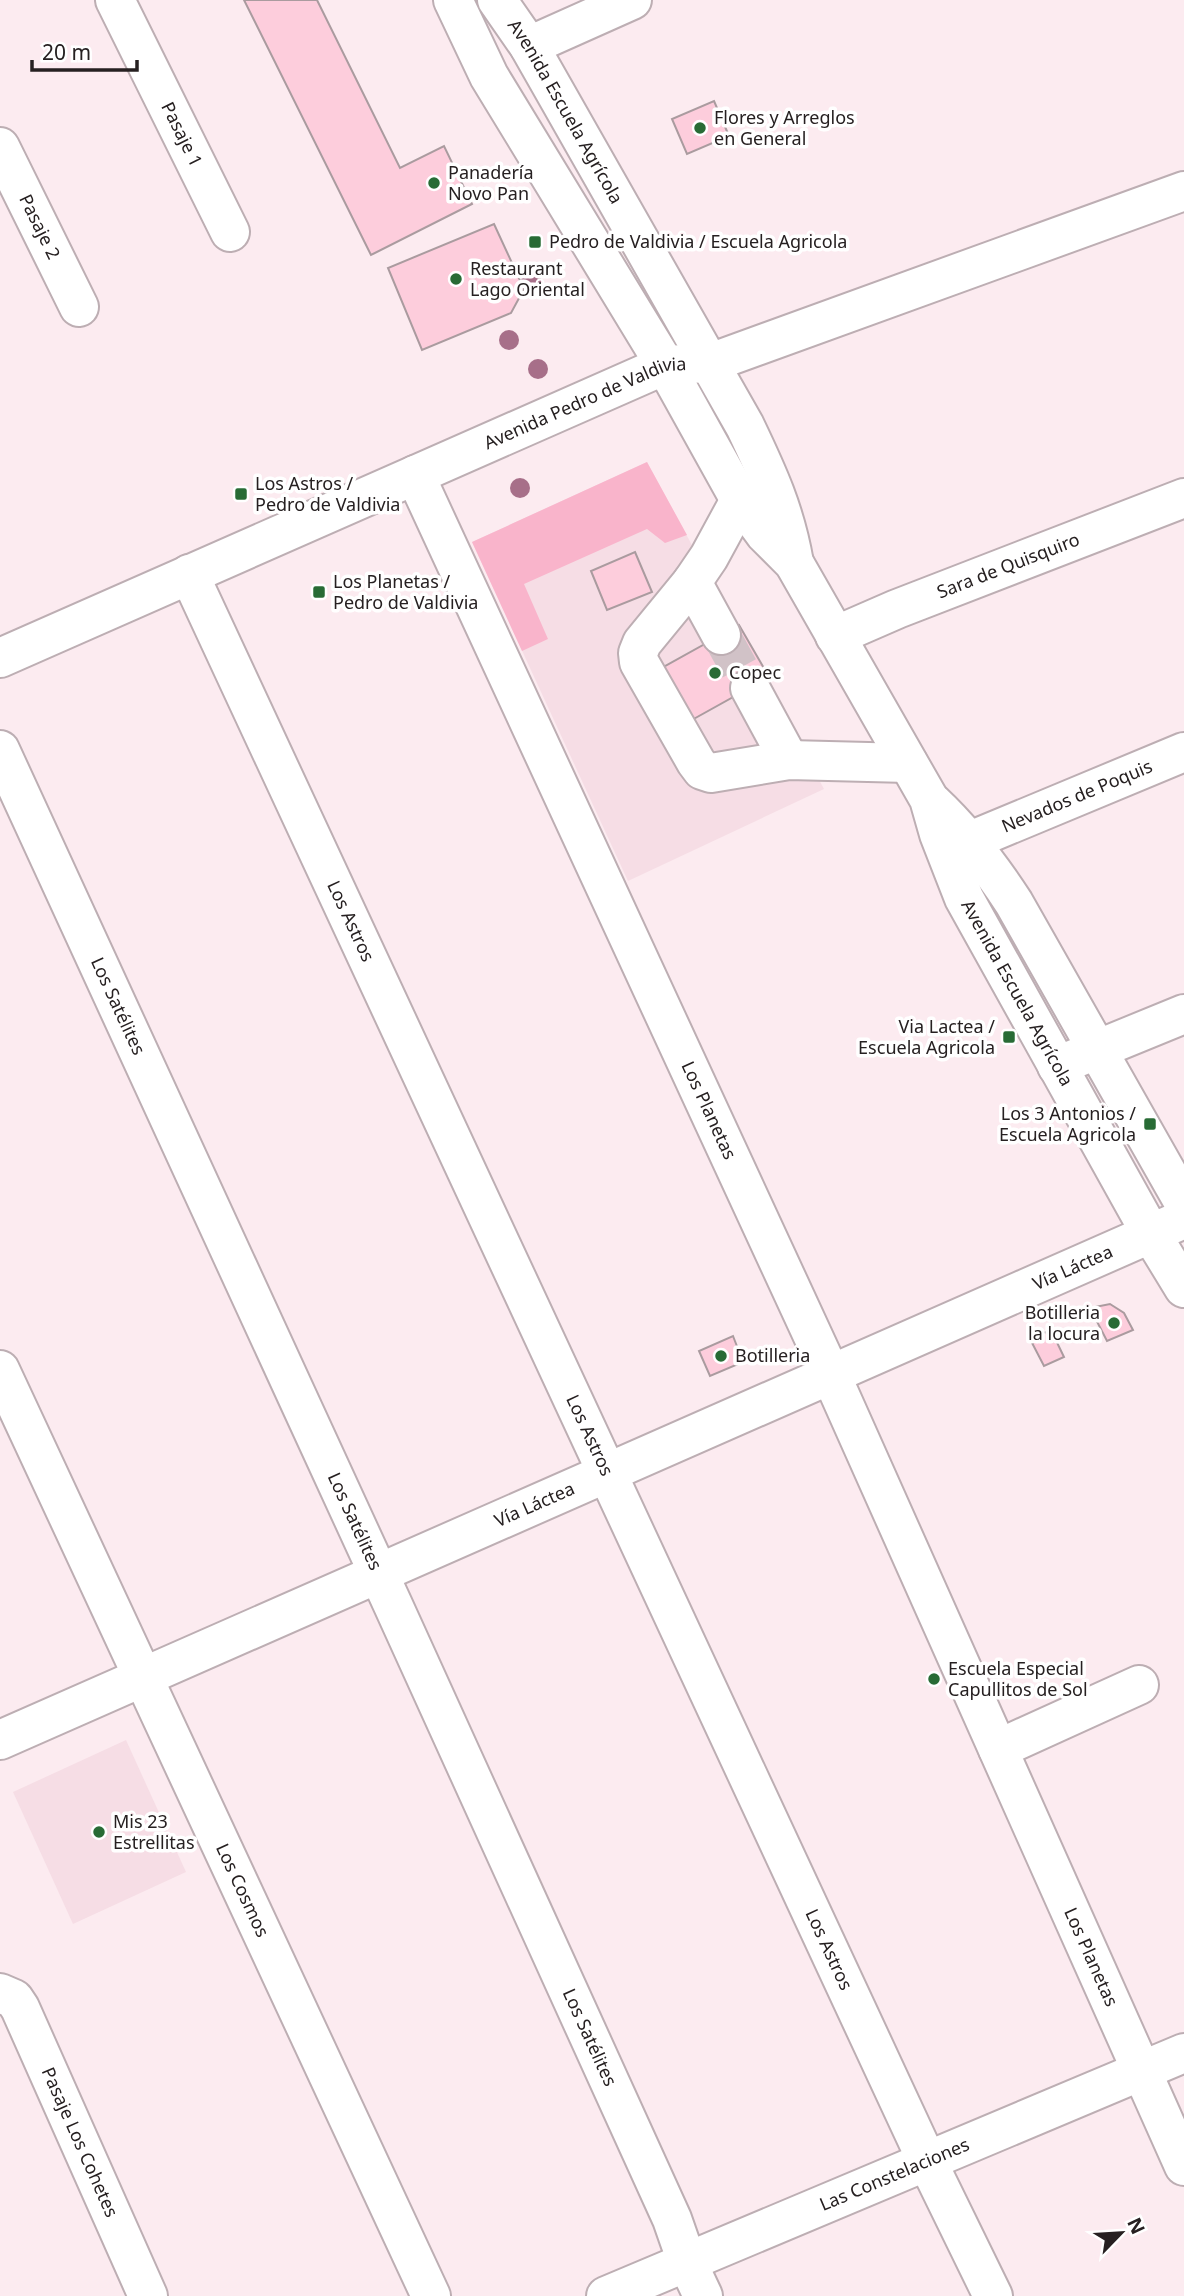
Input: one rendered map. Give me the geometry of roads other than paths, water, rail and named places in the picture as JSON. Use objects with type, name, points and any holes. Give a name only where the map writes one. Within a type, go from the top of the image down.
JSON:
[{"type":"street","name":"Pasaje 1","points":[[115,0],[230,232]]},
{"type":"street","name":"Avenida Escuela Agrícola","points":[[453,0],[488,76],[665,365],[740,500],[765,534],[794,563],[929,799],[970,841],[1014,903],[1184,1203]]},
{"type":"street","name":"Avenida Escuela Agrícola","points":[[497,0],[529,46],[745,426],[782,509],[794,563]]},
{"type":"street","points":[[529,46],[632,0]]},
{"type":"street","name":"Pasaje 2","points":[[0,147],[79,307]]},
{"type":"street","name":"Avenida Pedro de Valdivia","points":[[0,658],[665,365],[710,363],[1184,191]]},
{"type":"street","name":"Los Planetas","points":[[415,475],[831,1375],[1184,2166]]},
{"type":"street","name":"Sara de Quisquiro","points":[[835,636],[897,609],[1184,498]]},
{"type":"street","points":[[740,500],[709,557],[642,643],[638,653],[639,662],[696,762],[702,770],[711,773],[789,760],[908,764]]},
{"type":"street","name":"Los Astros","points":[[189,575],[927,2161],[993,2296]]},
{"type":"street","points":[[692,582],[721,635]]},
{"type":"street","points":[[750,688],[789,760]]},
{"type":"street","name":"Los Satélites","points":[[0,750],[379,1574],[672,2219],[687,2262],[703,2296]]},
{"type":"street","name":"Nevados de Poquis","points":[[970,841],[1184,752]]},
{"type":"street","name":"Avenida Escuela Agrícola","points":[[929,799],[939,834],[964,898],[1057,1066],[1168,1226],[1184,1288]]},
{"type":"street","points":[[1057,1066],[1184,1014]]},
{"type":"street","name":"Vía Láctea","points":[[0,1740],[1168,1226]]},
{"type":"street","name":"Los Cosmos","points":[[0,1370],[431,2296]]},
{"type":"street","points":[[998,1749],[1139,1685]]},
{"type":"street","name":"Pasaje Los Cohetes","points":[[2,1993],[14,1999],[20,2008],[148,2296]]},
{"type":"street","name":"Las Constelaciones","points":[[606,2296],[1184,2053]]},
{"type":"tunnel","points":[[721,635],[750,688]]},
{"type":"place","name":"Flores y Arreglos en General","points":[[700,128]]},
{"type":"place","name":"Panadería Novo Pan","points":[[434,183]]},
{"type":"place","name":"Pedro de Valdivia / Escuela Agricola","points":[[535,242]]},
{"type":"place","name":"Restaurant Lago Oriental","points":[[456,279]]},
{"type":"place","name":"Los Astros / Pedro de Valdivia","points":[[241,494]]},
{"type":"place","name":"Los Planetas / Pedro de Valdivia","points":[[319,592]]},
{"type":"place","name":"Copec","points":[[715,673]]},
{"type":"place","name":"Via Lactea / Escuela Agricola","points":[[1009,1037]]},
{"type":"place","name":"Los 3 Antonios / Escuela Agricola","points":[[1150,1124]]},
{"type":"place","name":"Botilleria la locura","points":[[1114,1323]]},
{"type":"place","name":"Botilleria","points":[[721,1356]]},
{"type":"place","name":"Escuela Especial Capullitos de Sol","points":[[934,1679]]},
{"type":"place","name":"Mis 23 Estrellitas","points":[[99,1832]]}]
